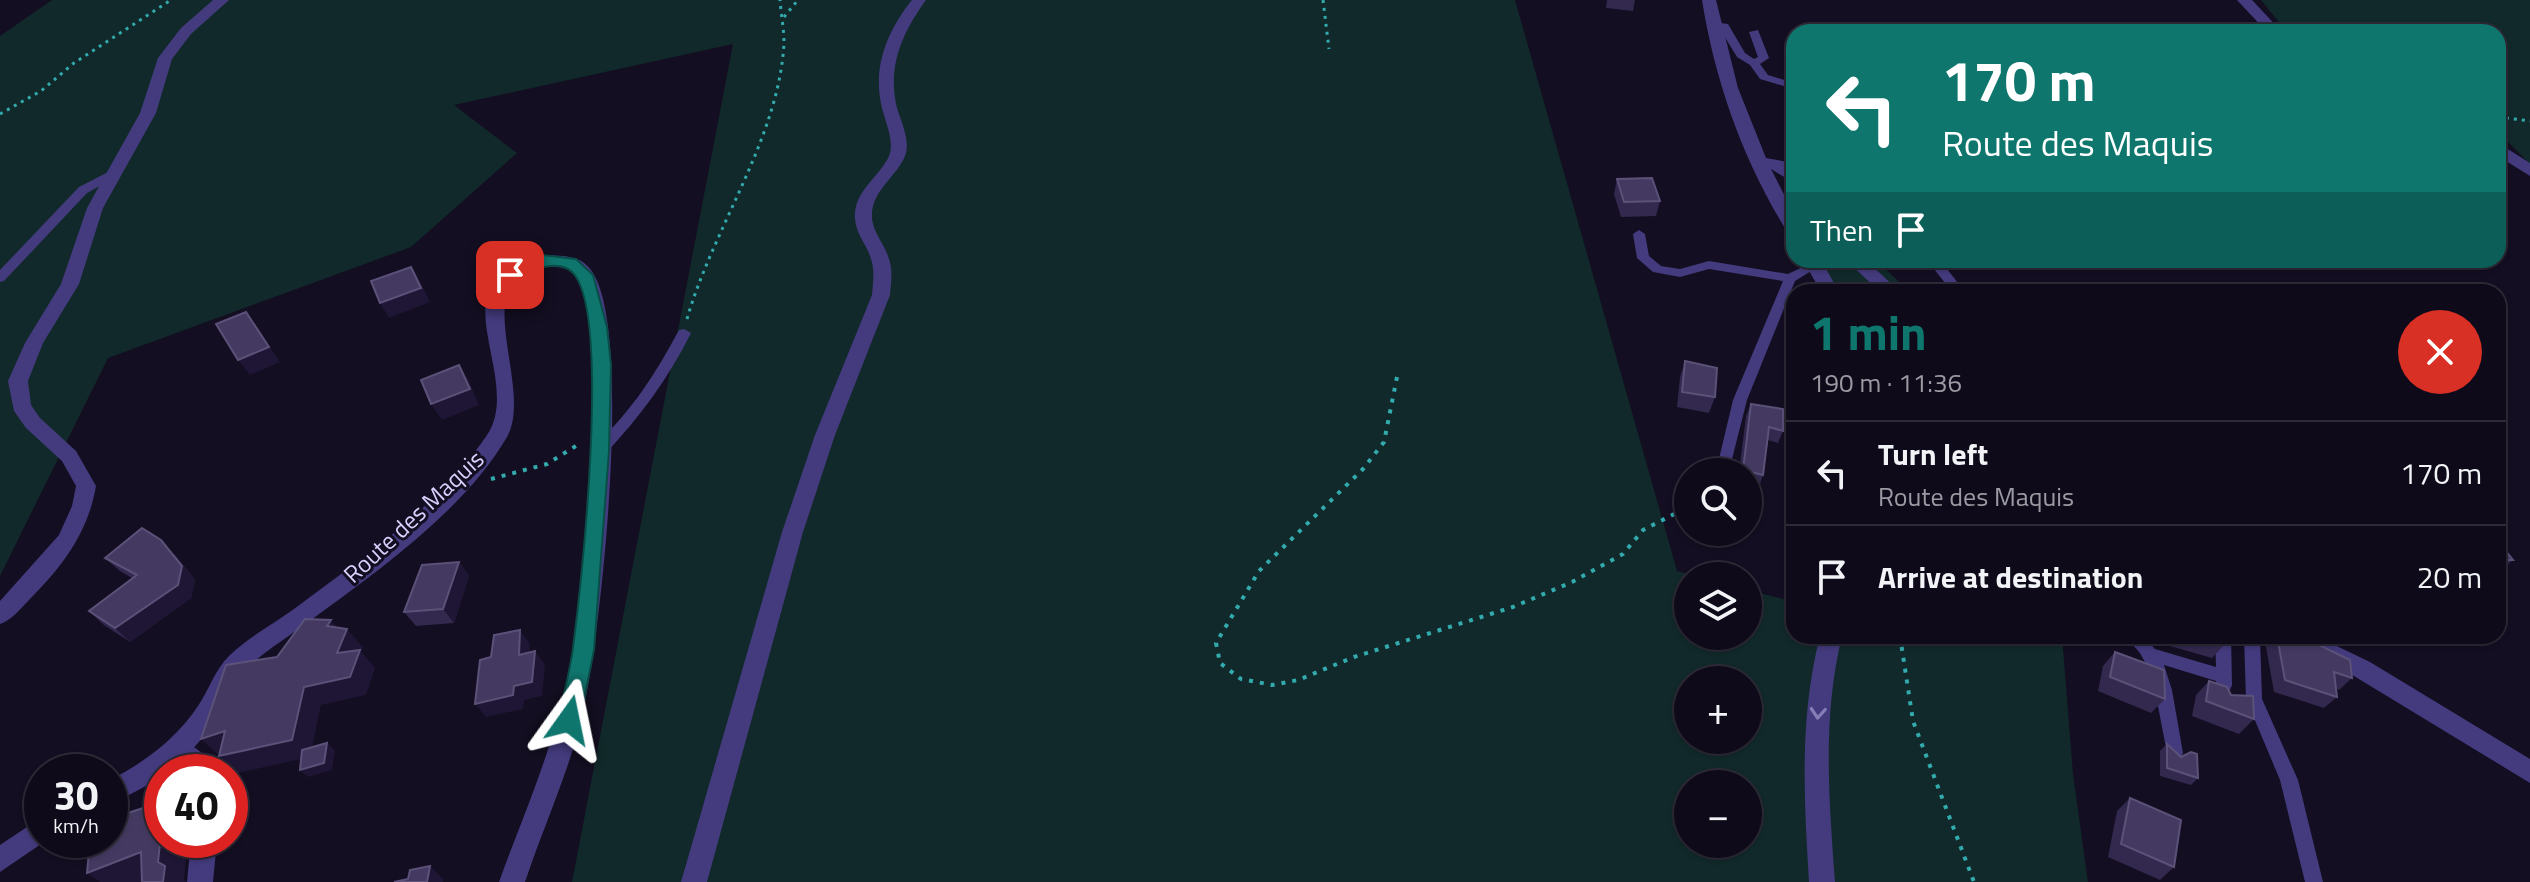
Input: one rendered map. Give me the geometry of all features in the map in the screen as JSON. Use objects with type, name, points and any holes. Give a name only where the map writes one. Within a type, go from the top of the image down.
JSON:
[{"type":"street","points":[[0,615],[68,540],[85,502],[86,486],[81,474],[69,456],[33,423],[21,406],[18,381],[34,343],[70,284],[95,208],[148,113],[165,58],[186,31],[222,0]]},
{"type":"street","points":[[694,882],[727,772],[767,616],[804,496],[887,274],[861,216],[865,200],[897,156],[900,147],[887,97],[887,69],[894,40],[906,15],[919,0]]},
{"type":"street","points":[[1709,0],[1720,57],[1767,183],[1786,215]]},
{"type":"street","points":[[2244,0],[2267,24]]},
{"type":"street","points":[[2506,154],[2530,171]]},
{"type":"street","points":[[1760,162],[1777,163],[1786,171]]},
{"type":"street","name":"Route des Maquis","points":[[128,783],[151,771],[180,748],[237,663],[353,576],[457,484],[485,454],[501,428],[505,414],[506,380],[493,307],[497,288],[510,275],[534,262],[571,263],[581,270],[588,283],[602,365],[601,441],[587,610],[569,720],[512,882]]},
{"type":"street","points":[[1864,268],[1882,284]]},
{"type":"street","points":[[1822,882],[1817,730],[1823,668],[1829,644]]},
{"type":"street","points":[[2310,644],[2362,669],[2530,772]]},
{"type":"street","points":[[180,748],[187,754]]},
{"type":"street","points":[[0,860],[24,842]]},
{"type":"street","points":[[200,882],[202,858]]},
{"type":"lane","points":[[1713,25],[1726,28],[1741,55],[1754,63],[1764,77],[1786,84]]},
{"type":"lane","points":[[1754,32],[1764,58],[1754,63]]},
{"type":"lane","points":[[0,278],[83,190],[114,173]]},
{"type":"lane","points":[[1639,234],[1643,258],[1657,269],[1680,273],[1709,265],[1790,278]]},
{"type":"lane","points":[[1788,284],[1790,278],[1806,268]]},
{"type":"lane","points":[[1940,268],[1952,284]]},
{"type":"lane","points":[[1726,458],[1740,400],[1786,288]]},
{"type":"lane","points":[[601,441],[644,407],[668,368],[684,333]]},
{"type":"lane","points":[[2141,644],[2152,655],[2163,675],[2167,727],[2175,753]]},
{"type":"lane","points":[[2223,644],[2224,702]]},
{"type":"lane","points":[[2252,644],[2254,699],[2289,780],[2314,882]]},
{"type":"lane","points":[[2152,655],[2224,676]]},
{"type":"path","points":[[0,114],[41,91],[87,54],[171,0]]},
{"type":"path","points":[[684,333],[694,284],[775,101],[784,17],[780,0]]},
{"type":"path","points":[[784,17],[798,0]]},
{"type":"path","points":[[1323,0],[1329,49]]},
{"type":"path","points":[[2506,118],[2530,121]]},
{"type":"path","points":[[1397,377],[1384,442],[1363,469],[1259,571],[1216,643],[1220,663],[1241,679],[1272,685],[1298,680],[1354,657],[1513,607],[1572,582],[1623,554],[1643,530],[1674,514]]},
{"type":"path","points":[[457,484],[513,475],[601,441]]},
{"type":"path","points":[[1901,644],[1913,721],[1974,882]]},
{"type":"green space","points":[[52,0],[1515,0],[1674,562],[1674,650],[1762,650],[1762,594],[1786,600],[1786,644],[2063,644],[2073,774],[2088,882],[572,882],[733,44],[454,105],[517,153],[411,247],[108,358],[0,576],[0,36]]},
{"type":"green space","points":[[2261,0],[2530,0],[2530,164],[2506,140],[2506,24],[2280,24]]},
{"type":"green space","points":[[1818,268],[1884,268],[1902,284],[1824,284]]},
{"type":"building","points":[[1652,178],[1660,201],[1624,202],[1617,179]]},
{"type":"building","points":[[411,267],[421,288],[380,303],[371,281]]},
{"type":"building","points":[[246,312],[269,347],[238,360],[216,324]]},
{"type":"building","points":[[1685,361],[1717,368],[1715,397],[1682,392]]},
{"type":"building","points":[[459,365],[470,389],[431,404],[421,380]]},
{"type":"building","points":[[1751,404],[1783,409],[1783,431],[1769,427],[1763,475],[1762,458],[1744,458]]},
{"type":"building","points":[[142,528],[161,540],[182,566],[178,585],[115,628],[89,611],[137,575],[105,558]]},
{"type":"building","points":[[459,562],[443,609],[404,612],[422,565]]},
{"type":"building","points":[[305,619],[331,620],[327,626],[347,629],[337,653],[360,650],[350,677],[304,687],[292,740],[219,754],[225,731],[201,739],[226,665],[277,657]]},
{"type":"building","points":[[520,630],[519,655],[535,651],[532,682],[514,686],[513,695],[475,704],[480,660],[491,657],[494,635]]},
{"type":"building","points":[[2278,644],[2317,644],[2350,660],[2352,678],[2334,672],[2337,697],[2285,680]]},
{"type":"building","points":[[2115,652],[2164,670],[2165,699],[2110,677]]},
{"type":"building","points":[[2209,681],[2227,687],[2231,695],[2253,696],[2254,719],[2206,701]]},
{"type":"building","points":[[327,743],[324,763],[300,770],[302,750]]},
{"type":"building","points":[[2167,744],[2181,757],[2191,752],[2197,754],[2198,778],[2167,768]]},
{"type":"building","points":[[2130,798],[2181,820],[2174,867],[2121,844]]},
{"type":"building","points":[[144,808],[144,858],[158,858],[158,862],[165,866],[163,882],[142,882],[141,852],[128,857],[128,813]]},
{"type":"building","points":[[88,858],[126,858],[87,873]]},
{"type":"building","points":[[430,866],[427,882],[394,882],[408,879],[410,870]]},
{"type":"route","points":[[510,275],[534,262],[549,260],[571,263],[585,275],[598,327],[602,365],[600,451],[583,650],[569,720]]}]
